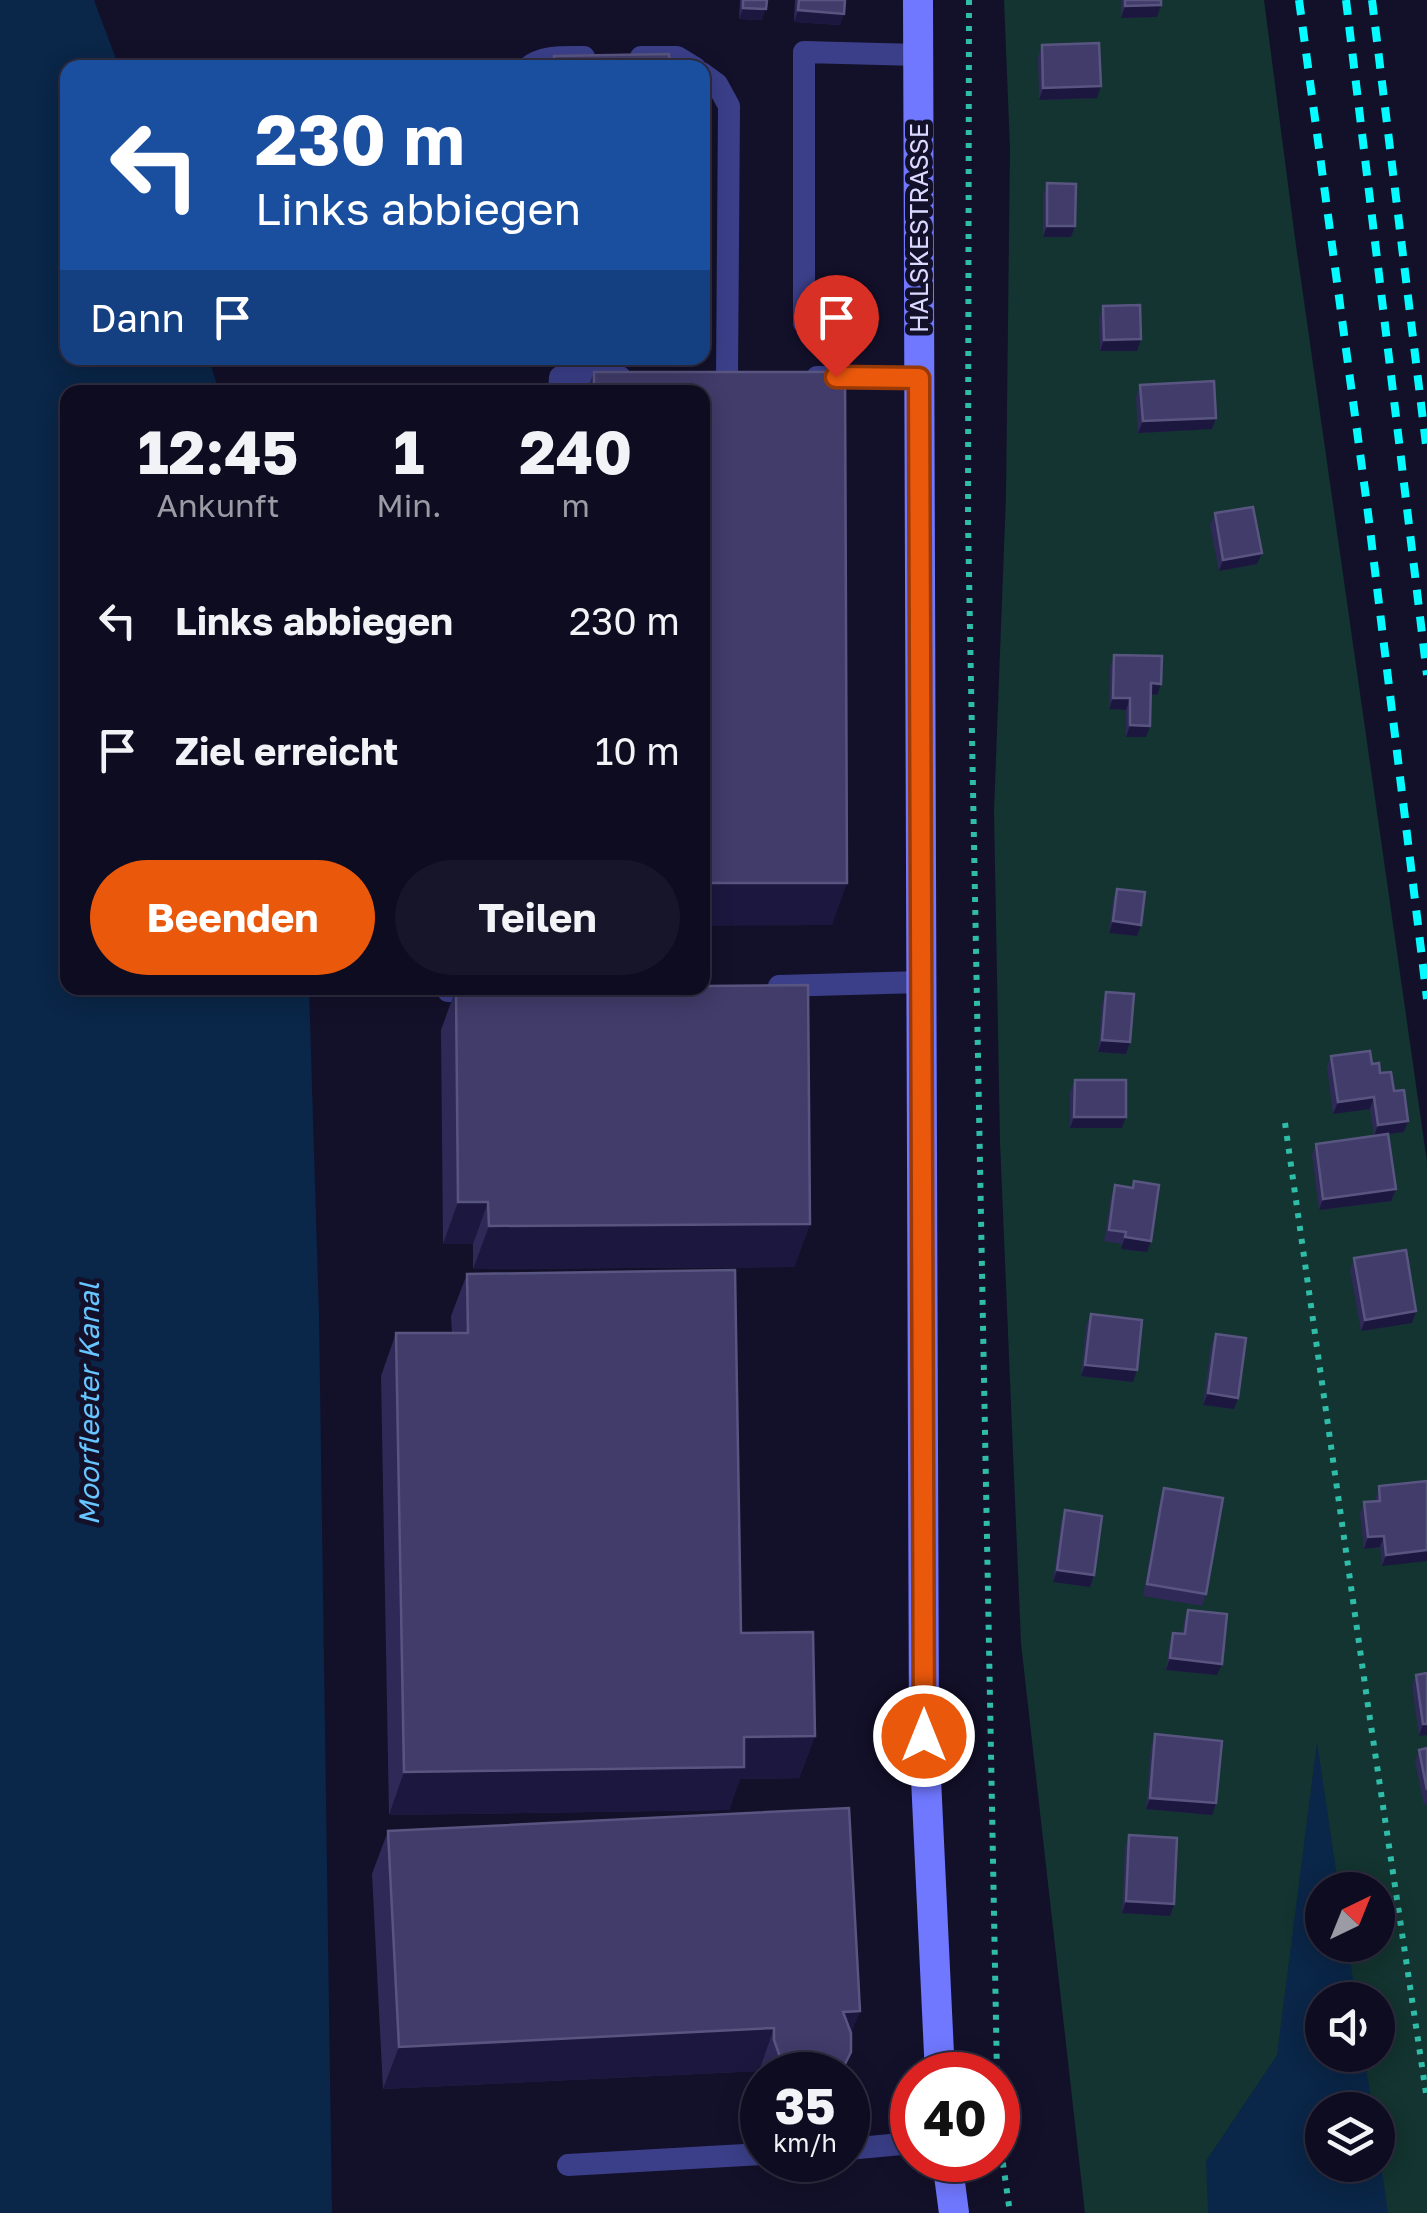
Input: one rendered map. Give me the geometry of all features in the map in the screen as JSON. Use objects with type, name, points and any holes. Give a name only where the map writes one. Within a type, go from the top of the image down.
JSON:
[{"type":"street","name":"HALSKESTRASSE","points":[[918,0],[924,1736],[939,2052]]},
{"type":"street","points":[[950,2182],[954,2213]]},
{"type":"lane","points":[[804,323],[804,52],[918,55]]},
{"type":"lane","points":[[542,60],[682,60]]},
{"type":"lane","points":[[710,79],[729,106],[727,378]]},
{"type":"lane","points":[[560,376],[634,378]]},
{"type":"lane","points":[[800,377],[919,378]]},
{"type":"lane","points":[[759,986],[920,982]]},
{"type":"lane","points":[[568,2165],[740,2155]]},
{"type":"path","points":[[969,0],[969,541],[997,2052]]},
{"type":"path","points":[[1285,1122],[1427,2100]]},
{"type":"path","points":[[1006,2182],[1010,2213]]},
{"type":"green space","points":[[1004,0],[1264,0],[1427,1162],[1427,2213],[1085,2213],[1021,1643],[1000,1142],[994,811],[1006,495],[1010,148]]},
{"type":"water","name":"Moorfleeter Kanal","points":[[0,0],[94,0],[116,60],[60,60],[60,365],[211,365],[217,385],[60,385],[60,995],[309,995],[319,1315],[332,2213],[0,2213]]},
{"type":"water","points":[[1317,1742],[1336,1872],[1305,1872],[1305,1962],[1350,1962],[1353,1982],[1305,1982],[1305,2072],[1367,2072],[1370,2092],[1305,2092],[1305,2182],[1384,2182],[1388,2213],[1208,2213],[1206,2161],[1277,2055]]},
{"type":"building","points":[[743,0],[767,0],[766,9],[743,8]]},
{"type":"building","points":[[799,0],[845,0],[844,14],[798,10]]},
{"type":"building","points":[[1125,0],[1161,0],[1161,5],[1125,6]]},
{"type":"building","points":[[1099,43],[1101,86],[1043,88],[1042,45]]},
{"type":"building","points":[[669,54],[669,60],[554,60],[554,56]]},
{"type":"building","points":[[1047,183],[1076,184],[1075,226],[1047,226]]},
{"type":"building","points":[[1140,305],[1141,339],[1104,340],[1103,306]]},
{"type":"building","points":[[594,372],[845,372],[847,883],[710,883],[710,385],[594,385]]},
{"type":"building","points":[[1214,381],[1216,418],[1143,421],[1140,385]]},
{"type":"building","points":[[1253,507],[1262,553],[1223,560],[1215,513]]},
{"type":"building","points":[[1114,655],[1162,656],[1161,684],[1151,683],[1150,726],[1130,725],[1130,698],[1113,698]]},
{"type":"building","points":[[1117,889],[1145,892],[1141,925],[1113,921]]},
{"type":"building","points":[[808,985],[810,1224],[489,1226],[488,1202],[458,1202],[456,995],[710,995],[710,986]]},
{"type":"building","points":[[1106,992],[1134,994],[1130,1042],[1102,1040]]},
{"type":"building","points":[[1370,1051],[1372,1064],[1379,1063],[1380,1073],[1391,1072],[1394,1091],[1404,1090],[1408,1121],[1378,1125],[1374,1097],[1338,1102],[1331,1056]]},
{"type":"building","points":[[1075,1080],[1126,1080],[1126,1117],[1074,1117]]},
{"type":"building","points":[[1388,1134],[1396,1189],[1323,1199],[1316,1144]]},
{"type":"building","points":[[1134,1181],[1159,1185],[1151,1241],[1109,1230],[1115,1185],[1133,1188]]},
{"type":"building","points":[[1406,1250],[1416,1311],[1365,1320],[1354,1258]]},
{"type":"building","points":[[735,1270],[741,1633],[813,1632],[815,1736],[744,1737],[744,1767],[404,1772],[396,1333],[468,1333],[467,1274]]},
{"type":"building","points":[[1091,1314],[1142,1320],[1137,1370],[1085,1365]]},
{"type":"building","points":[[1216,1334],[1246,1338],[1238,1398],[1208,1393]]},
{"type":"building","points":[[1427,1481],[1427,1550],[1386,1555],[1384,1536],[1368,1537],[1364,1502],[1380,1501],[1379,1486]]},
{"type":"building","points":[[1164,1488],[1223,1498],[1206,1594],[1147,1584]]},
{"type":"building","points":[[1065,1510],[1102,1516],[1094,1575],[1057,1570]]},
{"type":"building","points":[[1188,1610],[1227,1614],[1222,1664],[1170,1658],[1173,1633],[1185,1634]]},
{"type":"building","points":[[1427,1673],[1427,1724],[1423,1724],[1416,1675]]},
{"type":"building","points":[[1155,1734],[1222,1741],[1216,1803],[1150,1798]]},
{"type":"building","points":[[1427,1748],[1427,1790],[1419,1750]]},
{"type":"building","points":[[849,1808],[860,2011],[843,2012],[851,2033],[851,2052],[778,2052],[774,2028],[399,2047],[388,1831]]},
{"type":"building","points":[[1129,1835],[1177,1838],[1174,1904],[1126,1901]]},
{"type":"railway","points":[[1299,0],[1367,505],[1427,999]]},
{"type":"railway","points":[[1346,0],[1427,675]]},
{"type":"railway","points":[[1372,0],[1427,453]]},
{"type":"route","points":[[836,377],[919,378],[924,1736]]}]
